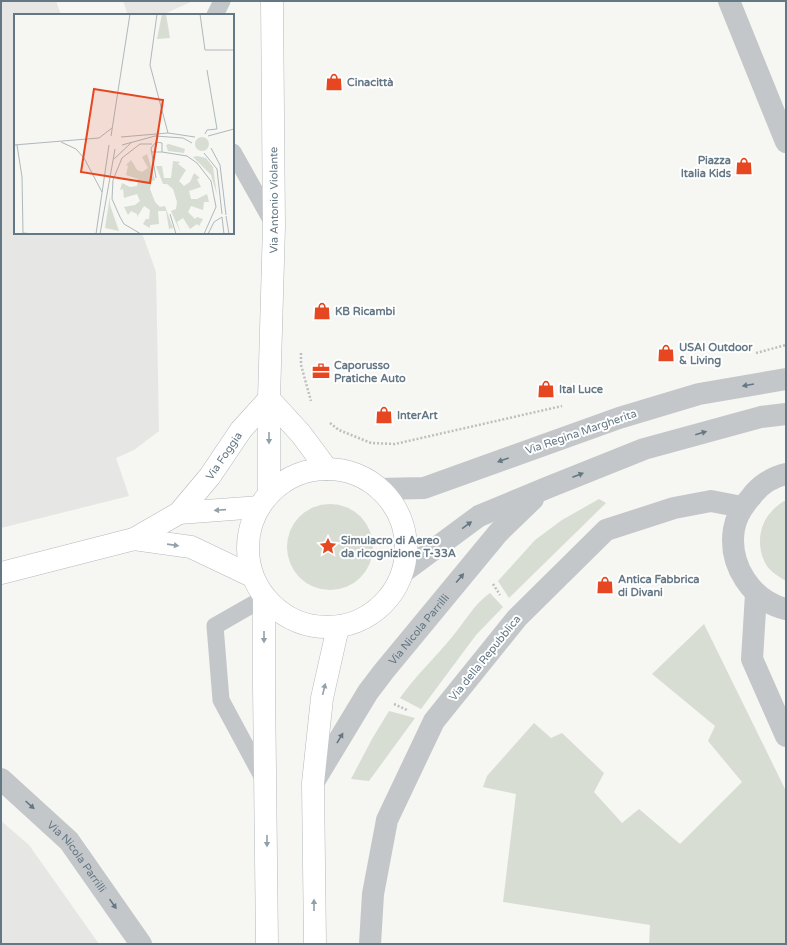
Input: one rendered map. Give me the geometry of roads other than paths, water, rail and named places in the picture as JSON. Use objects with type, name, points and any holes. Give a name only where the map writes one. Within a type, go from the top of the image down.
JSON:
[{"type":"main road","name":"Via Antonio Violante","points":[[264,500],[269,399],[274,226],[272,1]]},
{"type":"main road","points":[[269,399],[302,434],[327,469]]},
{"type":"main road","name":"Via Foggia","points":[[1,573],[134,539],[179,513],[210,476],[242,430],[269,399]]},
{"type":"main road","points":[[327,469],[342,470],[357,475],[379,488],[389,499],[397,512],[403,526],[406,544],[402,573],[395,589],[385,602],[364,619],[338,627],[312,626],[290,619],[276,610],[264,598],[252,576],[248,562],[247,548],[252,522],[264,500],[280,484],[292,477],[309,471],[327,469]]},
{"type":"main road","name":"Via Foggia","points":[[179,513],[264,500]]},
{"type":"main road","name":"Via Foggia","points":[[134,539],[191,547],[252,576]]},
{"type":"main road","points":[[264,598],[267,944]]},
{"type":"main road","points":[[315,944],[313,783],[322,698],[338,627]]},
{"type":"street","points":[[729,1],[786,142]]},
{"type":"street","name":"Via Regina Margherita","points":[[379,488],[424,488],[619,418],[700,394],[786,379]]},
{"type":"street","points":[[402,573],[479,516],[542,489],[644,449],[761,417],[786,414]]},
{"type":"street","points":[[786,474],[778,476],[757,488],[742,508],[734,529],[734,553],[741,575],[756,594],[776,606],[786,609]]},
{"type":"street","name":"Via Nicola Parrilli","points":[[313,783],[368,692],[389,665],[498,533],[542,489]]},
{"type":"street","name":"Via della Repubblica","points":[[370,944],[373,894],[387,820],[434,721],[517,618],[606,530],[674,508],[703,502],[711,501],[742,508]]},
{"type":"street","points":[[756,594],[752,659],[786,736]]},
{"type":"street","name":"Via Nicola Parrilli","points":[[1,779],[70,841],[141,944]]},
{"type":"lane","points":[[216,14],[222,1]]},
{"type":"lane","points":[[234,154],[274,226]]},
{"type":"lane","points":[[264,598],[215,626],[221,700],[266,782]]},
{"type":"place","name":"Cinacittà","points":[[334,82]]},
{"type":"place","name":"Piazza Italia Kids","points":[[744,166]]},
{"type":"place","name":"KB Ricambi","points":[[322,311]]},
{"type":"place","name":"USAI Outdoor & Living","points":[[666,353]]},
{"type":"place","name":"Caporusso Pratiche Auto","points":[[321,371]]},
{"type":"place","name":"Ital Luce","points":[[546,389]]},
{"type":"place","name":"InterArt","points":[[384,415]]},
{"type":"place","name":"Simulacro di Aereo da ricognizione T-33A","points":[[328,546]]},
{"type":"place","name":"Antica Fabbrica di Divani","points":[[605,585]]}]
